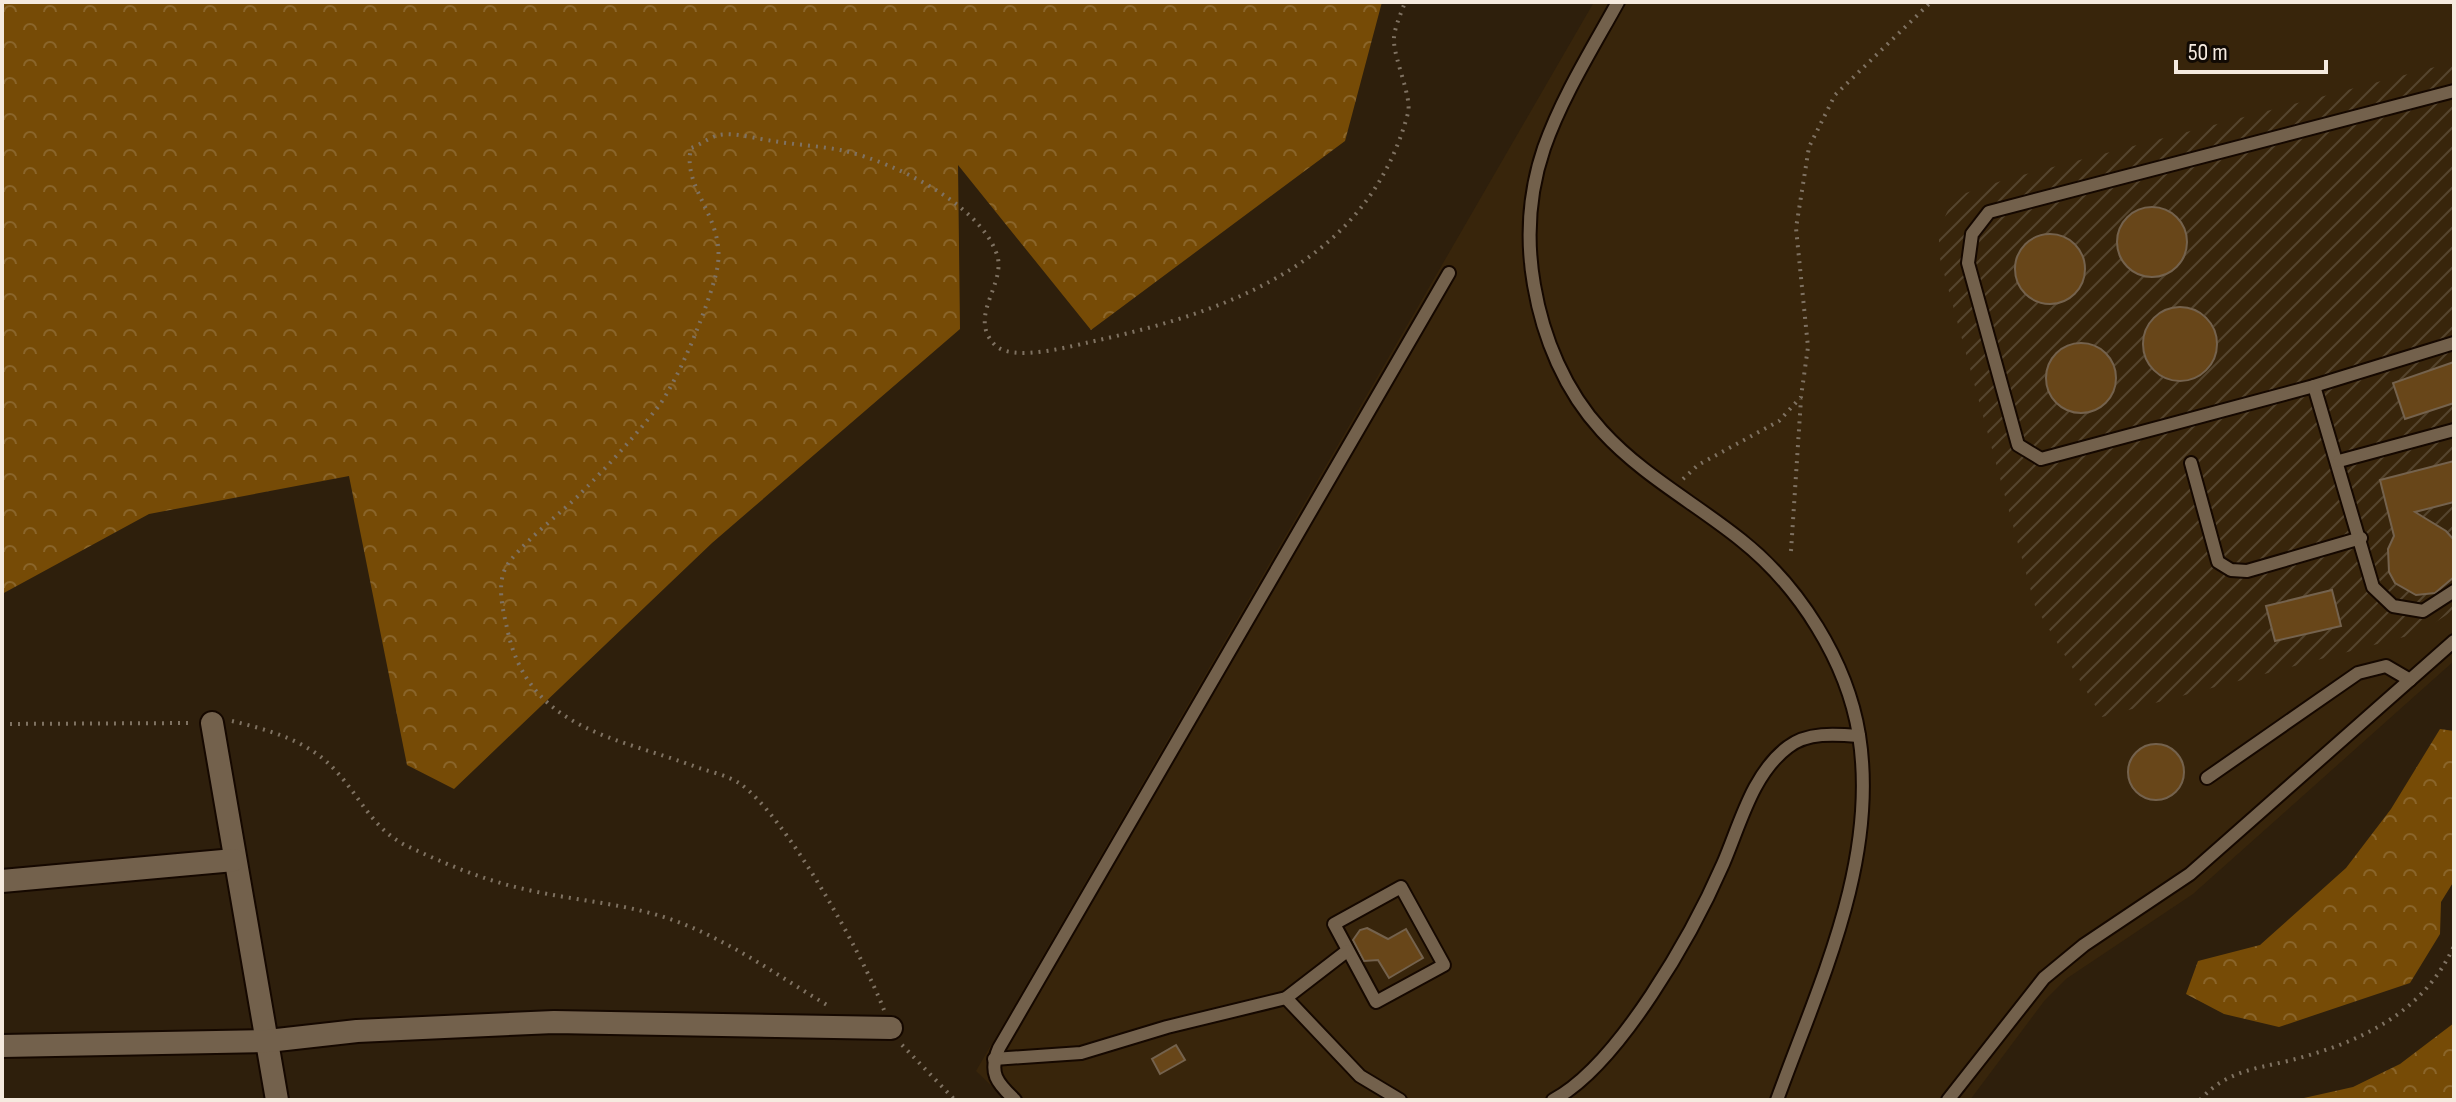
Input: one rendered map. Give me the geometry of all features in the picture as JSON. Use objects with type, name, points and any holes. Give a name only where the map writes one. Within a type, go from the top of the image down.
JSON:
[{"type":"street","points":[[212,723],[277,1100]]},
{"type":"street","points":[[2,881],[234,860]]},
{"type":"street","points":[[2,1046],[268,1041],[357,1031],[554,1022],[891,1028]]},
{"type":"lane","points":[[1618,2],[1556,118],[1543,150],[1530,216],[1531,265],[1552,352],[1581,404],[1619,449],[1743,541],[1790,587],[1826,642],[1853,710],[1859,736],[1861,822],[1851,889],[1777,1100]]},
{"type":"lane","points":[[2454,91],[1989,212],[1972,234],[1968,263],[2018,445],[2041,459],[2314,386],[2454,343]]},
{"type":"lane","points":[[1015,1100],[995,1080],[994,1059],[1449,273]]},
{"type":"lane","points":[[2314,386],[2339,461],[2373,587],[2393,606],[2423,611],[2454,591]]},
{"type":"lane","points":[[2339,461],[2454,430]]},
{"type":"lane","points":[[2191,463],[2218,562],[2231,570],[2247,571],[2361,538]]},
{"type":"lane","points":[[1948,1100],[2025,999],[2054,969],[2190,874],[2454,641]]},
{"type":"lane","points":[[2207,778],[2358,673],[2386,666],[2410,680]]},
{"type":"lane","points":[[1553,1100],[1593,1071],[1671,962],[1705,902],[1748,803],[1774,761],[1802,739],[1859,736]]},
{"type":"lane","points":[[1401,887],[1444,965],[1376,1002],[1347,951],[1334,924],[1401,887]]},
{"type":"lane","points":[[994,1059],[1081,1053],[1286,998],[1347,951]]},
{"type":"lane","points":[[1286,998],[1360,1076],[1400,1100]]},
{"type":"path","points":[[955,1100],[911,1058],[891,1028],[869,971],[766,807],[738,782],[603,737],[563,717],[532,689],[509,640],[501,599],[505,569],[582,492],[660,405],[690,342],[716,273],[718,244],[711,214],[691,177],[688,163],[691,148],[720,135],[847,151],[934,187],[980,223],[998,255],[994,286],[985,308],[986,331],[995,346],[1014,354],[1067,347],[1206,310],[1270,284],[1305,262],[1349,224],[1388,164],[1410,109],[1393,39],[1405,2]]},
{"type":"path","points":[[1791,551],[1801,397],[1808,347],[1796,228],[1809,147],[1835,95],[1931,2]]},
{"type":"path","points":[[1675,491],[1698,465],[1779,421],[1801,397]]},
{"type":"path","points":[[2,724],[233,721],[285,737],[311,750],[335,770],[376,824],[400,842],[448,865],[523,889],[651,913],[724,942],[829,1006]]},
{"type":"path","points":[[2200,1100],[2211,1088],[2237,1071],[2348,1043],[2390,1021],[2420,999],[2454,946]]},
{"type":"shaded area","points":[[1594,2],[2454,2],[2454,661],[2193,894],[2066,979],[2045,1000],[1970,1100],[1006,1100],[976,1071]]},
{"type":"shaded area","points":[[2454,62],[2454,610],[2419,633],[2102,717],[2035,606],[1939,255],[1939,230],[1948,210],[1966,193],[2007,179]]},
{"type":"green space","points":[[2,2],[1382,2],[1345,141],[1091,330],[958,165],[960,329],[712,543],[454,789],[407,765],[349,476],[149,514],[2,594]]},
{"type":"green space","points":[[2440,729],[2454,731],[2454,881],[2441,902],[2440,934],[2410,983],[2279,1027],[2224,1014],[2186,994],[2198,961],[2260,945],[2346,868],[2391,809]]},
{"type":"green space","points":[[2454,1023],[2454,1100],[2295,1100],[2353,1087],[2400,1064]]},
{"type":"building","points":[[2152,207],[2177,217],[2187,242],[2177,267],[2152,277],[2127,267],[2117,242],[2127,217]]},
{"type":"building","points":[[2057,234],[2079,249],[2085,269],[2083,283],[2075,294],[2064,302],[2043,304],[2025,294],[2017,283],[2015,262],[2025,244],[2036,236]]},
{"type":"building","points":[[2173,307],[2187,307],[2201,313],[2211,323],[2217,344],[2211,365],[2201,375],[2187,381],[2173,381],[2159,375],[2149,365],[2143,351],[2143,337],[2149,323],[2159,313]]},
{"type":"building","points":[[2081,343],[2106,353],[2116,378],[2106,403],[2081,413],[2056,403],[2046,378],[2056,353]]},
{"type":"building","points":[[2454,362],[2454,403],[2405,419],[2393,383]]},
{"type":"building","points":[[2454,461],[2454,502],[2415,512],[2446,531],[2454,540],[2454,577],[2435,593],[2416,595],[2395,583],[2389,572],[2388,549],[2394,536],[2380,480]]},
{"type":"building","points":[[2332,590],[2341,626],[2275,641],[2266,606]]},
{"type":"building","points":[[2156,744],[2176,752],[2184,772],[2176,792],[2156,800],[2136,792],[2128,772],[2136,752]]},
{"type":"building","points":[[1367,928],[1388,939],[1406,929],[1423,958],[1389,978],[1378,960],[1364,961],[1353,940],[1360,930]]},
{"type":"building","points":[[1176,1045],[1185,1060],[1160,1074],[1152,1059]]}]
